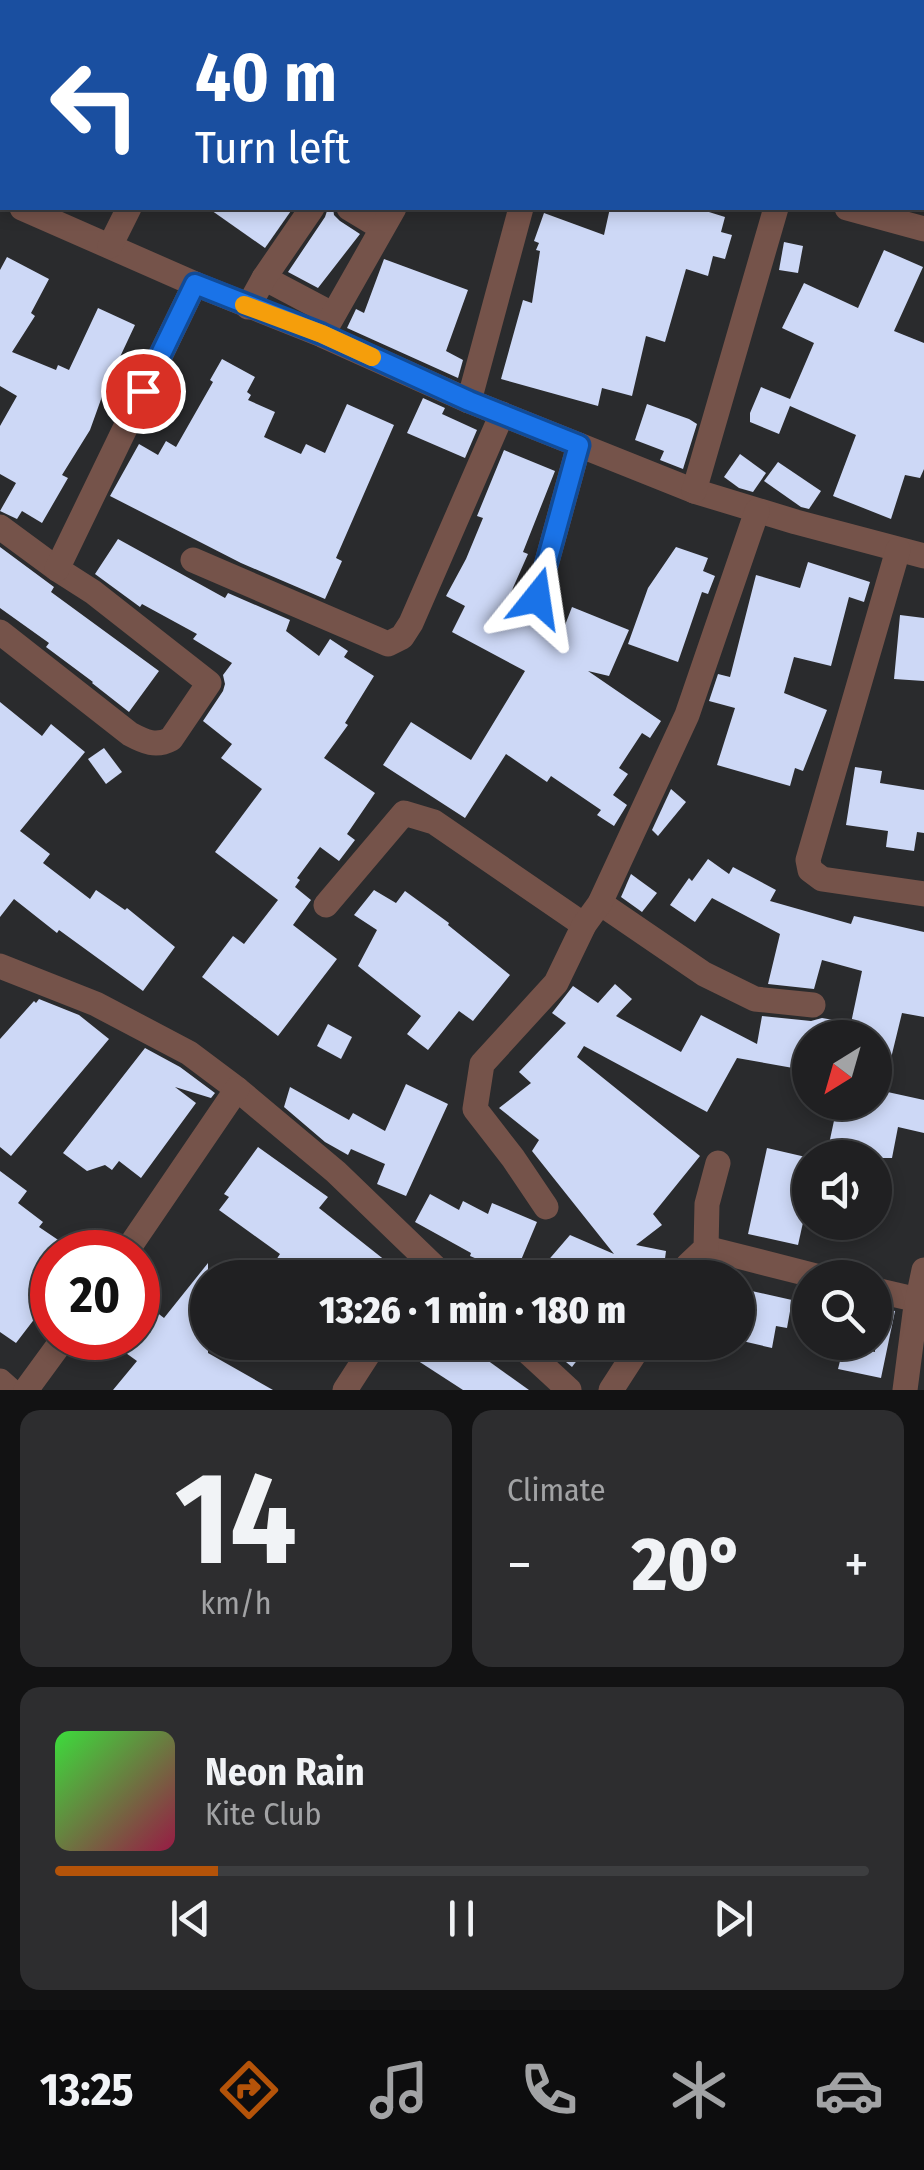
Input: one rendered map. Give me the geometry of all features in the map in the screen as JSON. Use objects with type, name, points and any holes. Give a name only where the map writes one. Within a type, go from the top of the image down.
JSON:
[{"type":"street","points":[[27,210],[248,307],[327,324]]},
{"type":"street","points":[[110,246],[128,210]]},
{"type":"street","points":[[248,307],[311,210]]},
{"type":"street","points":[[327,324],[388,218],[357,210]]},
{"type":"street","points":[[469,401],[520,210]]},
{"type":"street","points":[[694,491],[775,210]]},
{"type":"street","points":[[854,210],[924,230]]},
{"type":"street","points":[[264,278],[327,324],[469,401],[694,491],[924,556]]},
{"type":"street","points":[[57,569],[195,284]]},
{"type":"street","points":[[193,560],[388,644],[402,638],[412,624],[502,414]]},
{"type":"street","points":[[537,598],[579,445]]},
{"type":"street","points":[[546,1207],[474,1109],[482,1064],[556,983],[600,903],[687,715],[757,511]]},
{"type":"street","points":[[0,527],[93,592],[209,683],[171,739],[162,744],[145,742],[0,632]]},
{"type":"street","points":[[898,550],[808,860],[810,870],[822,880],[924,894]]},
{"type":"street","points":[[326,905],[404,814],[434,822],[584,926]]},
{"type":"street","points":[[600,903],[704,974],[754,999],[812,1005]]},
{"type":"street","points":[[2,973],[96,1004],[189,1053],[336,1172],[420,1260]]},
{"type":"street","points":[[141,1230],[237,1089]]},
{"type":"street","points":[[694,1260],[706,1248],[707,1204],[718,1163]]},
{"type":"street","points":[[706,1248],[792,1270]]},
{"type":"street","points":[[905,1390],[924,1270]]},
{"type":"street","points":[[892,1294],[918,1300]]},
{"type":"street","points":[[26,1390],[48,1360]]},
{"type":"street","points":[[345,1390],[364,1360]]},
{"type":"street","points":[[536,1360],[569,1390]]},
{"type":"street","points":[[612,1390],[631,1360]]},
{"type":"street","points":[[0,1381],[10,1390]]},
{"type":"building","points":[[211,210],[292,210],[265,248]]},
{"type":"building","points":[[327,210],[333,210],[340,221],[360,234],[318,288],[288,272]]},
{"type":"building","points":[[610,210],[702,210],[725,217],[721,232],[732,235],[725,259],[713,256],[708,276],[686,269],[665,342],[646,336],[632,396],[602,388],[598,406],[501,379],[523,300],[532,303],[540,251],[536,250],[539,243],[534,241],[544,213],[604,235]]},
{"type":"building","points":[[784,242],[803,246],[798,273],[779,270]]},
{"type":"building","points":[[884,250],[923,267],[894,331],[924,343],[924,469],[920,478],[905,475],[891,519],[833,496],[856,435],[790,406],[779,434],[750,422],[761,387],[790,399],[814,343],[782,328],[804,283],[858,308]]},
{"type":"building","points":[[7,257],[49,279],[31,313],[35,316],[12,352],[56,370],[58,365],[69,370],[98,308],[135,325],[90,430],[62,475],[68,478],[42,523],[22,511],[17,519],[0,511],[16,483],[0,474],[0,426],[17,396],[0,386],[0,270]]},
{"type":"building","points":[[384,259],[468,290],[446,351],[463,360],[458,378],[347,328],[356,309],[364,313]]},
{"type":"building","points":[[222,359],[255,377],[247,392],[251,395],[248,400],[275,412],[264,437],[301,454],[306,444],[325,453],[347,404],[394,425],[336,558],[342,561],[325,599],[241,563],[110,496],[139,444],[158,455],[166,441],[176,447]]},
{"type":"building","points":[[423,398],[445,408],[442,414],[477,430],[465,458],[407,433]]},
{"type":"building","points":[[647,404],[697,424],[683,469],[660,460],[664,451],[635,440]]},
{"type":"building","points":[[504,450],[555,471],[523,552],[528,554],[504,608],[560,638],[572,607],[629,630],[609,676],[588,671],[661,721],[650,738],[642,733],[619,768],[628,774],[613,795],[627,805],[614,826],[597,815],[601,810],[551,776],[547,782],[506,754],[465,818],[383,765],[411,722],[471,760],[525,671],[452,632],[465,606],[446,596],[483,518],[477,516]]},
{"type":"building","points":[[740,454],[766,473],[753,492],[724,477]]},
{"type":"building","points":[[778,462],[821,491],[809,509],[764,481]]},
{"type":"building","points":[[118,539],[225,598],[228,593],[290,620],[286,631],[319,656],[330,639],[348,651],[344,657],[374,676],[345,723],[348,725],[324,758],[375,793],[347,834],[355,840],[339,861],[320,847],[297,878],[300,880],[295,887],[311,900],[293,925],[337,959],[278,1036],[202,977],[233,936],[244,944],[278,900],[215,852],[262,789],[221,758],[232,744],[203,721],[223,691],[223,675],[232,663],[193,639],[197,634],[142,604],[140,607],[95,574]]},
{"type":"building","points":[[0,547],[54,587],[51,592],[159,671],[129,712],[46,647],[49,643],[0,608]]},
{"type":"building","points":[[676,547],[708,558],[703,571],[715,576],[708,594],[702,592],[678,662],[628,644],[648,588]]},
{"type":"building","points":[[808,562],[870,582],[864,602],[849,597],[831,666],[794,657],[784,693],[827,710],[803,771],[795,768],[790,786],[717,765],[735,708],[709,701],[718,674],[730,677],[756,575],[800,588]]},
{"type":"building","points":[[900,615],[924,618],[924,681],[894,679]]},
{"type":"building","points":[[0,702],[42,736],[51,724],[85,752],[20,831],[50,854],[43,863],[90,899],[96,890],[127,908],[175,947],[143,991],[14,899],[0,917]]},
{"type":"building","points":[[104,748],[122,772],[106,784],[88,759]]},
{"type":"building","points":[[855,767],[882,771],[880,783],[924,790],[924,833],[917,832],[914,851],[886,847],[888,831],[846,825]]},
{"type":"building","points":[[671,789],[686,802],[658,836],[652,830]]},
{"type":"building","points":[[708,859],[729,874],[733,867],[776,890],[770,901],[851,924],[854,916],[924,932],[924,1017],[902,1013],[892,1054],[892,1020],[852,1020],[862,971],[822,960],[814,989],[768,984],[780,934],[712,898],[695,922],[670,905],[689,878],[692,881]]},
{"type":"building","points":[[631,874],[657,893],[642,912],[621,897]]},
{"type":"building","points":[[374,890],[396,903],[405,891],[510,975],[473,1021],[459,1011],[428,1050],[407,1034],[421,1016],[358,966],[377,930],[354,915]]},
{"type":"building","points":[[615,984],[632,999],[616,1016],[681,1052],[701,1015],[757,1044],[762,1016],[801,1020],[792,1020],[792,1068],[737,1058],[707,1112],[584,1046],[577,1057],[700,1156],[653,1214],[662,1225],[636,1245],[666,1251],[665,1260],[548,1260],[570,1235],[614,1254],[532,1151],[539,1140],[499,1108],[531,1083],[519,1072],[566,1023],[552,1013],[573,986],[598,1003]]},
{"type":"building","points":[[39,999],[79,1015],[109,1039],[11,1156],[0,1147],[0,1039]]},
{"type":"building","points":[[328,1024],[352,1037],[341,1059],[317,1046]]},
{"type":"building","points":[[145,1048],[215,1093],[211,1098],[175,1087],[196,1103],[141,1178],[119,1161],[112,1170],[105,1165],[87,1171],[63,1153]]},
{"type":"building","points":[[406,1084],[448,1104],[406,1196],[377,1184],[385,1164],[351,1149],[348,1155],[325,1142],[284,1107],[290,1087],[349,1120],[353,1113],[385,1131]]},
{"type":"building","points":[[892,1093],[924,1100],[924,1133],[898,1127],[892,1158],[892,1140],[830,1140],[834,1120],[892,1120]]},
{"type":"building","points":[[258,1147],[328,1197],[319,1208],[385,1260],[276,1260],[280,1254],[219,1210],[229,1197],[224,1194]]},
{"type":"building","points":[[767,1148],[792,1154],[792,1240],[799,1240],[798,1245],[748,1234]]},
{"type":"building","points":[[0,1171],[27,1191],[18,1203],[43,1222],[39,1227],[43,1230],[30,1230],[30,1325],[16,1343],[0,1332]]},
{"type":"building","points":[[430,1194],[459,1210],[463,1201],[488,1214],[492,1203],[537,1222],[521,1260],[480,1260],[415,1222]]},
{"type":"building","points":[[190,1286],[190,1360],[220,1360],[273,1390],[113,1390],[136,1360],[160,1360],[160,1315],[164,1318]]},
{"type":"building","points":[[755,1292],[792,1300],[787,1328],[776,1326],[772,1348],[755,1344]]},
{"type":"building","points":[[417,1360],[487,1360],[529,1390],[463,1390]]},
{"type":"building","points":[[840,1360],[885,1360],[881,1378],[838,1369]]},
{"type":"slow traffic","points":[[244,305],[372,357]]},
{"type":"route","points":[[143,391],[195,284],[579,445],[537,598]]}]
